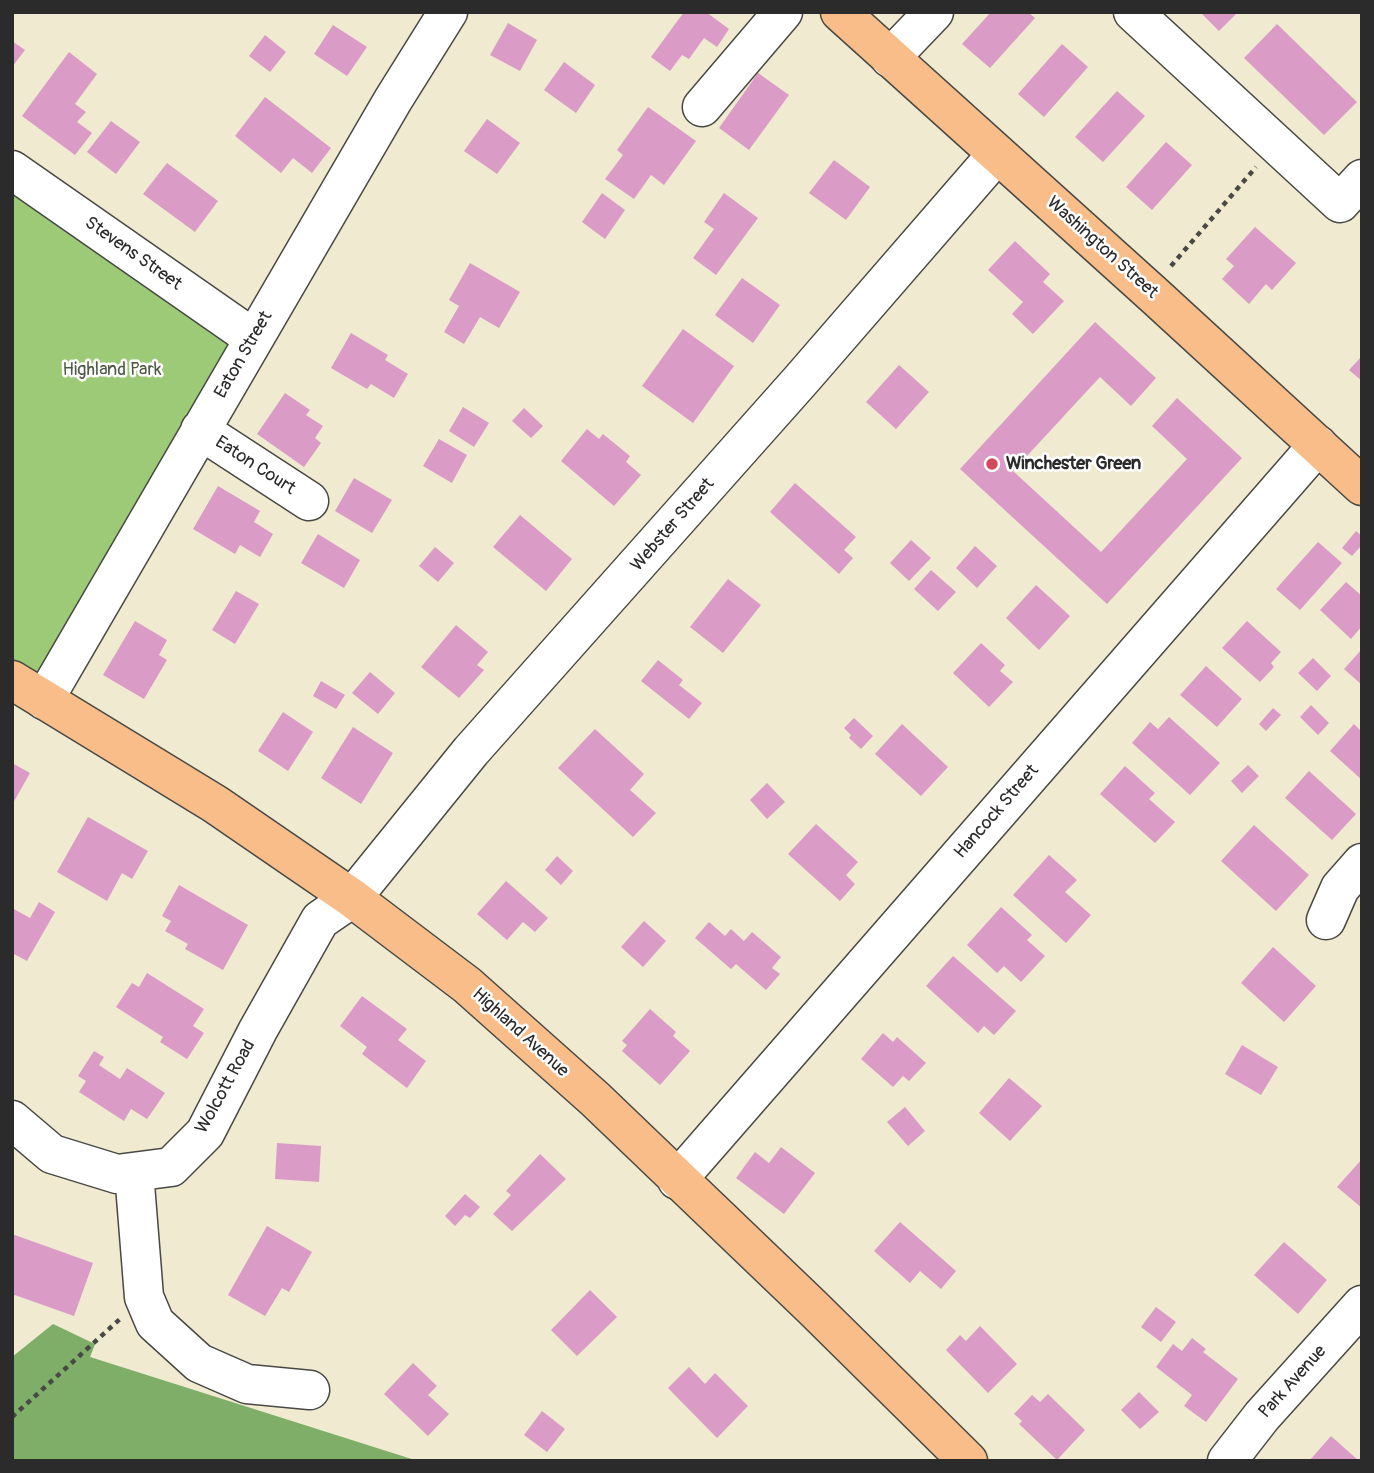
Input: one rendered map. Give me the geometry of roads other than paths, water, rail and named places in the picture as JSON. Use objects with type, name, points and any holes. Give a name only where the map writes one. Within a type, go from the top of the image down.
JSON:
[{"type":"main road","name":"Washington Street","points":[[840,12],[1362,486]]},
{"type":"main road","name":"Highland Avenue","points":[[28,690],[215,804],[352,898],[467,985],[595,1099],[968,1461]]},
{"type":"street","name":"Eaton Street","points":[[28,690],[201,430],[393,100],[448,12]]},
{"type":"street","points":[[702,107],[783,12]]},
{"type":"street","points":[[890,58],[934,12]]},
{"type":"street","points":[[1133,12],[1340,203],[1362,179]]},
{"type":"street","name":"Webster Street","points":[[352,898],[471,751],[801,380],[997,154]]},
{"type":"street","name":"Stevens Street","points":[[12,170],[253,338]]},
{"type":"street","name":"Eaton Court","points":[[201,430],[309,501]]},
{"type":"street","name":"Hancock Street","points":[[677,1180],[1318,445]]},
{"type":"street","points":[[1326,920],[1340,888],[1362,863]]},
{"type":"street","name":"Wolcott Road","points":[[12,1120],[52,1154],[117,1174],[171,1167],[205,1133],[258,1030],[320,920],[352,898]]},
{"type":"street","points":[[134,1172],[144,1297],[155,1323],[199,1363],[247,1384],[310,1390]]},
{"type":"street","name":"Park Avenue","points":[[1227,1461],[1262,1416],[1362,1305]]},
{"type":"place","name":"Winchester Green","points":[[992,464]]},
{"type":"park label","name":"Highland Park","points":[[112,370]]}]
